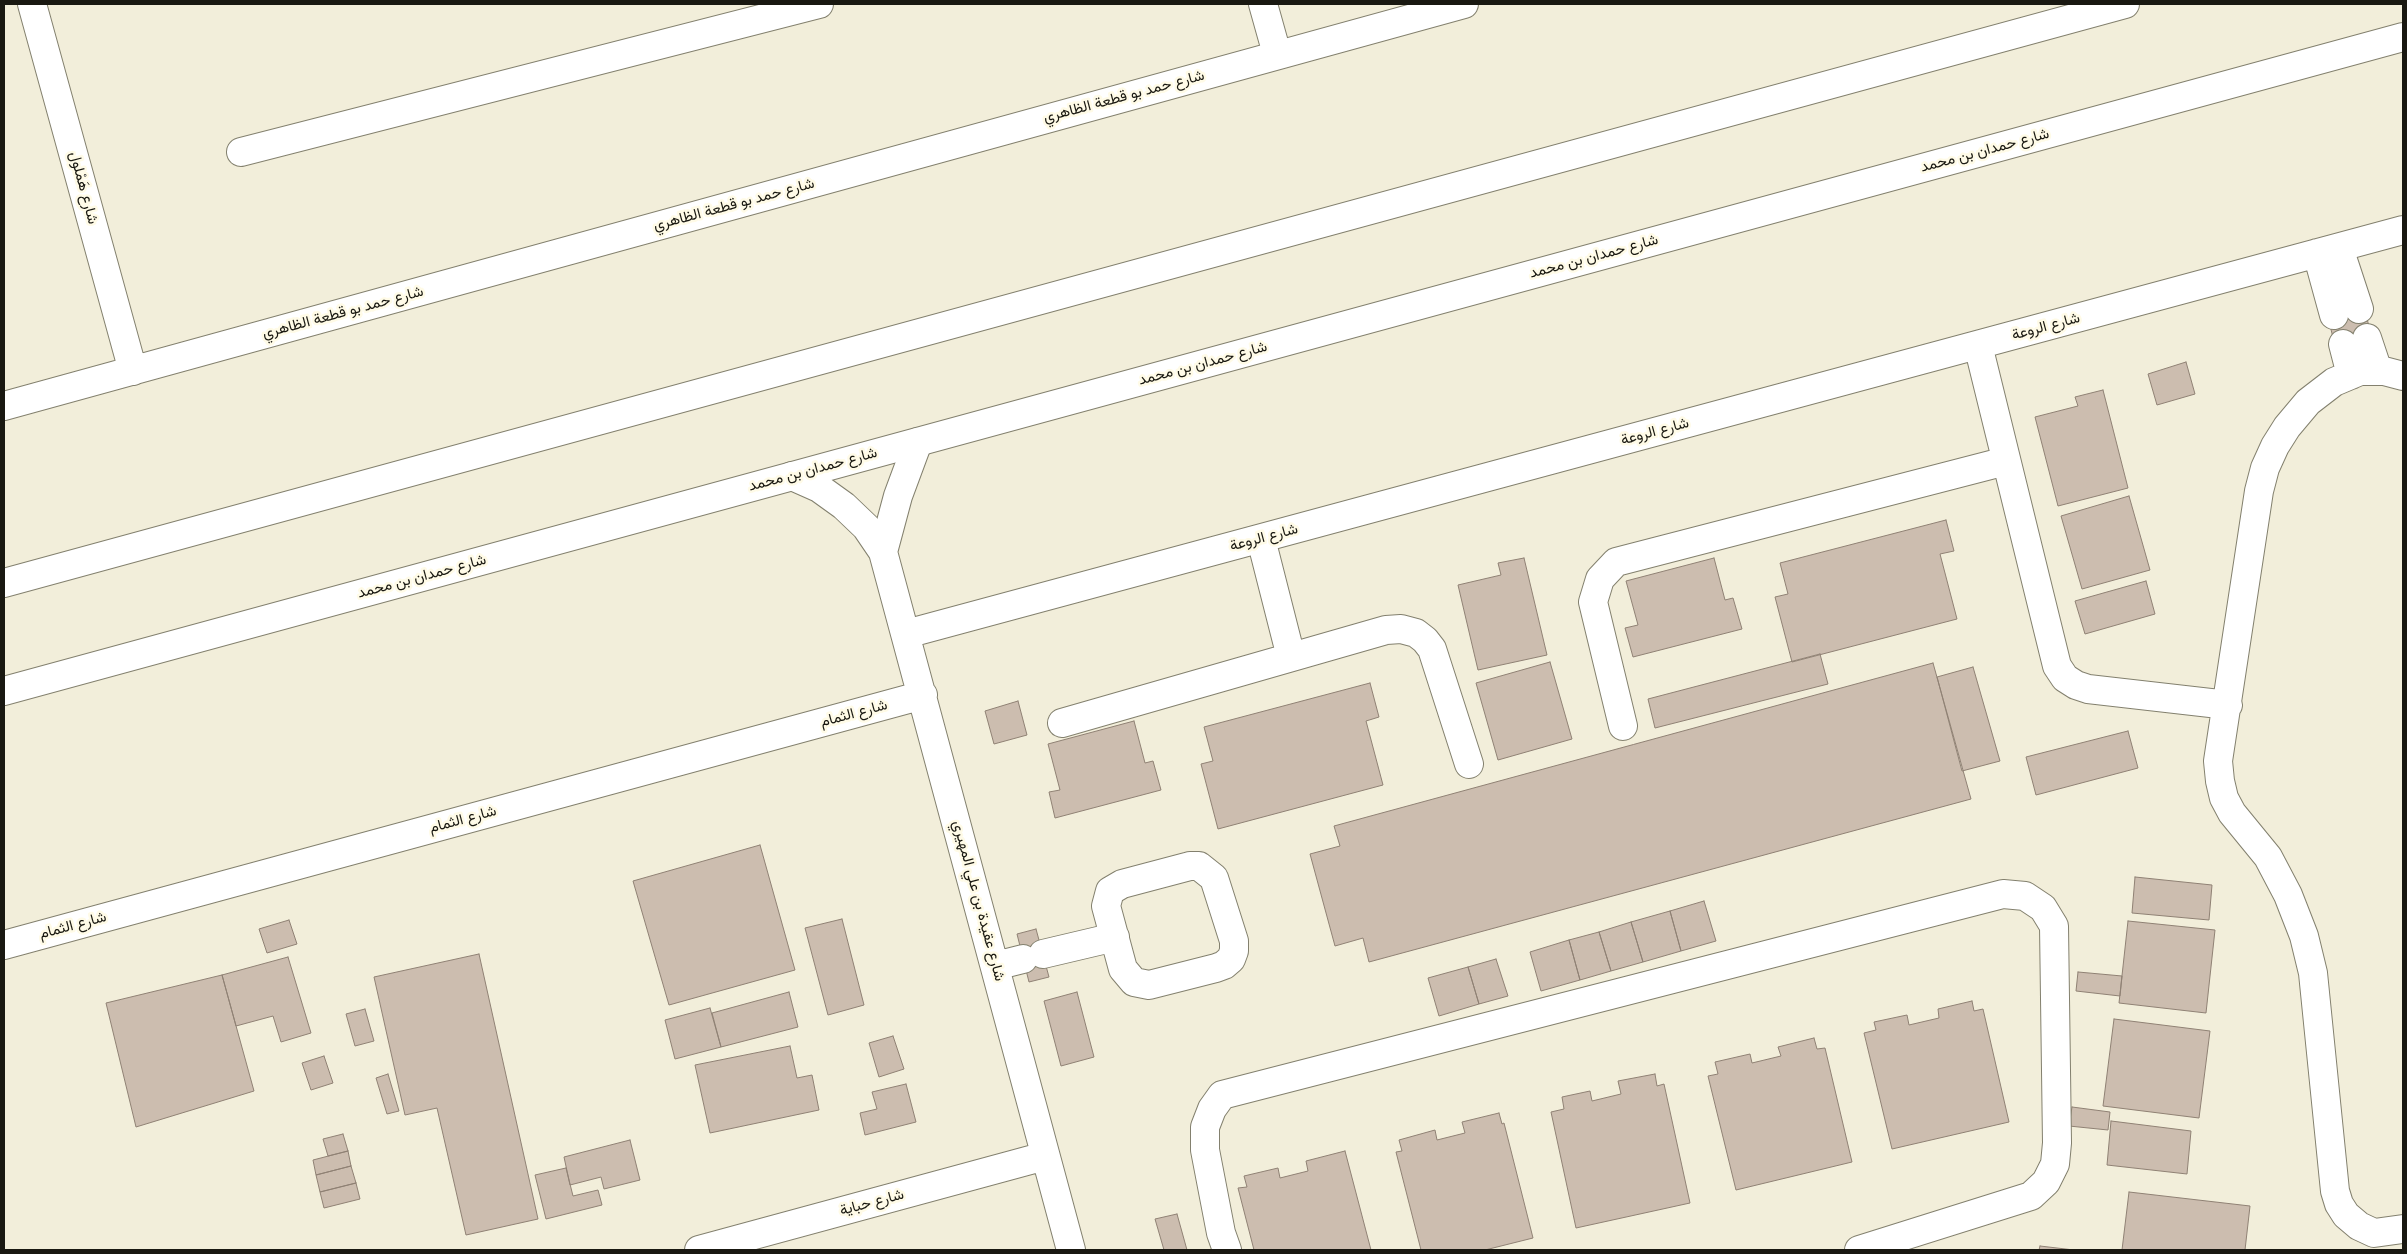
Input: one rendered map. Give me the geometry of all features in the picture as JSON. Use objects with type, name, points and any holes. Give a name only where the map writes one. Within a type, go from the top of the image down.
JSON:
[{"type":"street","name":"شارع هَمْلول","points":[[32,4],[133,371]]},
{"type":"street","points":[[241,152],[819,4]]},
{"type":"street","points":[[1262,4],[1277,54]]},
{"type":"street","name":"شارع حمد بو قطعة الظاهري","points":[[4,406],[1464,4]]},
{"type":"street","points":[[4,583],[2125,4]]},
{"type":"street","name":"شارع حمدان بن محمد","points":[[4,691],[2403,37]]},
{"type":"street","name":"شارع الروعة","points":[[906,634],[2403,230]]},
{"type":"street","points":[[2328,250],[2346,312]]},
{"type":"street","points":[[2351,375],[2355,341],[2391,373]]},
{"type":"street","points":[[1978,346],[2053,653],[2057,666],[2065,678],[2076,685],[2088,688],[2228,705]]},
{"type":"street","points":[[2391,373],[2360,371],[2334,382],[2308,402],[2287,427],[2275,446],[2265,468],[2218,761],[2224,798],[2232,813],[2268,857],[2288,895],[2304,936],[2313,973],[2335,1191],[2339,1204],[2346,1215],[2359,1226],[2374,1233],[2403,1229]]},
{"type":"street","points":[[883,552],[898,496],[918,442]]},
{"type":"street","points":[[1623,726],[1592,602],[1600,579],[1616,562],[2006,460]]},
{"type":"street","name":"شارع عقيدة بن علي المهيري","points":[[792,476],[819,488],[844,506],[866,527],[883,552],[1071,1250]]},
{"type":"street","points":[[1261,538],[1292,657]]},
{"type":"street","points":[[1062,723],[1386,630],[1401,629],[1416,633],[1432,649],[1469,764]]},
{"type":"street","name":"شارع الثمام","points":[[4,945],[923,695]]},
{"type":"street","points":[[1190,866],[1199,866],[1214,878],[1234,941],[1234,950],[1231,959],[1224,965],[1150,985],[1142,985],[1127,977],[1114,937],[1106,906],[1110,891],[1115,886],[1190,866]]},
{"type":"street","points":[[1227,1250],[1205,1150],[1205,1127],[1212,1109],[1222,1095],[2003,894],[2024,896],[2042,908],[2054,926],[2057,1134],[2055,1164],[2046,1182],[2031,1196],[1859,1250]]},
{"type":"street","points":[[995,966],[1114,937]]},
{"type":"street","name":"شارع حباية","points":[[699,1250],[1045,1156]]},
{"type":"building","points":[[2364,308],[2372,337],[2335,346],[2328,317]]},
{"type":"building","points":[[2186,362],[2195,394],[2157,405],[2148,374]]},
{"type":"building","points":[[2103,390],[2128,488],[2058,506],[2035,417],[2078,406],[2075,397]]},
{"type":"building","points":[[2129,496],[2150,570],[2082,589],[2061,516]]},
{"type":"building","points":[[1946,520],[1954,551],[1940,554],[1957,619],[1792,662],[1775,597],[1788,594],[1780,563]]},
{"type":"building","points":[[1524,558],[1547,655],[1478,670],[1458,585],[1501,575],[1498,563]]},
{"type":"building","points":[[1714,558],[1725,600],[1733,598],[1742,629],[1633,657],[1625,628],[1638,625],[1626,581]]},
{"type":"building","points":[[2146,581],[2155,614],[2085,634],[2075,601]]},
{"type":"building","points":[[1820,654],[1828,684],[1655,728],[1648,699]]},
{"type":"building","points":[[1550,662],[1572,739],[1498,760],[1476,683]]},
{"type":"building","points":[[1933,663],[1971,799],[1369,962],[1363,938],[1335,946],[1310,854],[1340,846],[1334,826]]},
{"type":"building","points":[[1973,667],[2000,761],[1962,771],[1937,677]]},
{"type":"building","points":[[1370,683],[1379,717],[1366,721],[1383,785],[1218,829],[1201,764],[1213,761],[1204,727]]},
{"type":"building","points":[[1018,701],[1027,735],[994,744],[985,711]]},
{"type":"building","points":[[1134,721],[1145,763],[1153,761],[1161,790],[1055,818],[1049,792],[1060,790],[1048,744]]},
{"type":"building","points":[[2128,731],[2138,768],[2036,795],[2026,757]]},
{"type":"building","points":[[760,845],[795,970],[669,1005],[633,881]]},
{"type":"building","points":[[2135,877],[2212,885],[2209,920],[2132,913]]},
{"type":"building","points":[[1704,901],[1716,941],[1681,951],[1670,911]]},
{"type":"building","points":[[1670,911],[1681,951],[1643,962],[1631,922]]},
{"type":"building","points":[[842,919],[864,1005],[828,1015],[805,928]]},
{"type":"building","points":[[289,920],[297,944],[267,953],[259,929]]},
{"type":"building","points":[[2128,921],[2215,930],[2206,1013],[2119,1003]]},
{"type":"building","points":[[1631,922],[1643,962],[1611,971],[1599,932]]},
{"type":"building","points":[[1036,929],[1049,977],[1029,982],[1017,934]]},
{"type":"building","points":[[1599,932],[1611,971],[1580,980],[1569,940]]},
{"type":"building","points":[[1569,940],[1580,980],[1541,991],[1530,952]]},
{"type":"building","points":[[479,954],[538,1219],[466,1235],[437,1108],[405,1115],[374,977]]},
{"type":"building","points":[[288,957],[311,1033],[281,1042],[273,1016],[236,1026],[222,975]]},
{"type":"building","points":[[1496,959],[1508,996],[1479,1004],[1468,967]]},
{"type":"building","points":[[1468,967],[1479,1004],[1439,1016],[1428,978]]},
{"type":"building","points":[[2078,972],[2122,976],[2120,996],[2076,991]]},
{"type":"building","points":[[222,975],[254,1091],[136,1127],[106,1003]]},
{"type":"building","points":[[789,992],[798,1027],[721,1047],[712,1013]]},
{"type":"building","points":[[1077,992],[1094,1057],[1061,1066],[1044,1001]]},
{"type":"building","points":[[1972,1001],[1974,1011],[1983,1009],[2009,1122],[1892,1149],[1864,1033],[1876,1030],[1874,1022],[1907,1015],[1909,1025],[1939,1018],[1938,1009]]},
{"type":"building","points":[[710,1008],[721,1047],[675,1059],[665,1020]]},
{"type":"building","points":[[365,1009],[374,1041],[355,1046],[346,1014]]},
{"type":"building","points":[[2114,1019],[2210,1031],[2199,1118],[2103,1106]]},
{"type":"building","points":[[893,1036],[904,1069],[879,1077],[869,1043]]},
{"type":"building","points":[[1814,1038],[1817,1049],[1825,1048],[1852,1162],[1736,1190],[1708,1076],[1718,1074],[1715,1062],[1750,1054],[1752,1063],[1781,1056],[1778,1047]]},
{"type":"building","points":[[790,1046],[797,1078],[812,1075],[819,1110],[710,1133],[695,1065]]},
{"type":"building","points":[[324,1056],[333,1083],[311,1090],[302,1063]]},
{"type":"building","points":[[388,1074],[399,1111],[387,1114],[376,1078]]},
{"type":"building","points":[[1655,1074],[1657,1086],[1664,1084],[1690,1203],[1576,1228],[1551,1112],[1564,1109],[1562,1097],[1590,1091],[1592,1101],[1621,1094],[1618,1081]]},
{"type":"building","points":[[906,1084],[916,1122],[865,1135],[860,1113],[877,1109],[872,1092]]},
{"type":"building","points":[[2072,1107],[2110,1112],[2108,1130],[2069,1126]]},
{"type":"building","points":[[1499,1113],[1502,1124],[1504,1123],[1533,1238],[1485,1250],[1421,1250],[1396,1152],[1402,1151],[1399,1140],[1435,1130],[1437,1140],[1465,1133],[1462,1122]]},
{"type":"building","points":[[2111,1121],[2191,1131],[2187,1174],[2107,1165]]},
{"type":"building","points":[[343,1134],[348,1151],[328,1156],[323,1139]]},
{"type":"building","points":[[630,1140],[640,1180],[604,1189],[601,1177],[570,1185],[564,1157]]},
{"type":"building","points":[[348,1151],[351,1166],[316,1175],[313,1160]]},
{"type":"building","points":[[1345,1151],[1371,1250],[1254,1250],[1238,1188],[1247,1187],[1244,1176],[1278,1168],[1280,1178],[1308,1171],[1306,1161]]},
{"type":"building","points":[[351,1166],[356,1183],[320,1192],[316,1175]]},
{"type":"building","points":[[566,1168],[573,1196],[598,1190],[602,1205],[546,1219],[535,1175]]},
{"type":"building","points":[[356,1183],[360,1199],[324,1208],[320,1192]]},
{"type":"building","points":[[2129,1192],[2250,1206],[2245,1250],[2122,1250]]},
{"type":"building","points":[[1177,1214],[1187,1250],[1164,1250],[1155,1219]]},
{"type":"building","points":[[2040,1246],[2074,1250],[2039,1250]]}]
